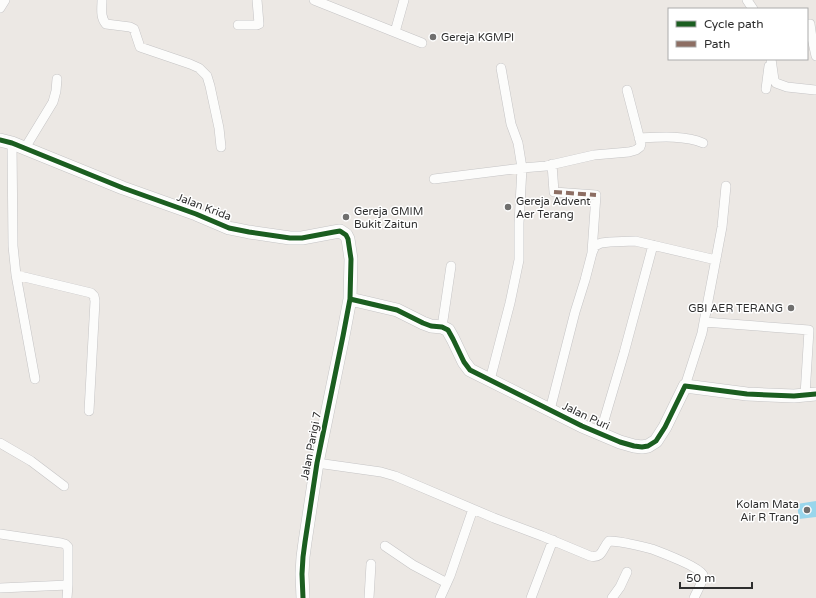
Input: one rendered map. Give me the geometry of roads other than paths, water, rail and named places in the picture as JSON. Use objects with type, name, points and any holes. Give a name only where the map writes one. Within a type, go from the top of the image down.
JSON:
[{"type":"street","points":[[0,8],[5,0]]},
{"type":"street","points":[[102,0],[102,16],[106,24],[130,27],[134,29],[140,47],[190,64],[199,68],[207,76],[219,128],[220,147]]},
{"type":"street","points":[[238,25],[259,24],[257,0]]},
{"type":"street","points":[[314,0],[422,43]]},
{"type":"street","points":[[395,32],[404,0]]},
{"type":"street","points":[[811,23],[812,38],[816,56]]},
{"type":"street","points":[[766,89],[771,60]]},
{"type":"street","points":[[771,60],[774,80],[776,83],[787,87],[815,90]]},
{"type":"street","points":[[490,380],[510,303],[519,260],[519,223],[522,168],[518,143],[511,124],[500,68]]},
{"type":"street","points":[[34,379],[16,275],[13,246],[12,144],[53,102],[57,79]]},
{"type":"street","points":[[434,179],[552,164],[594,155],[636,150],[641,144],[627,90]]},
{"type":"street","points":[[639,138],[675,138],[697,141],[703,144]]},
{"type":"street","name":"Jalan Krida","points":[[12,144],[229,228],[290,238],[302,238],[340,231],[344,233],[348,239],[350,259],[350,299]]},
{"type":"street","points":[[552,164],[554,192],[596,195],[592,253]]},
{"type":"street","points":[[704,322],[810,330],[811,395],[794,396],[747,394],[685,386],[702,333],[704,322],[716,260],[722,227],[726,186]]},
{"type":"street","points":[[550,410],[575,312],[595,246],[600,243],[636,241],[716,260]]},
{"type":"street","points":[[600,434],[624,353],[653,245]]},
{"type":"street","points":[[350,299],[397,310],[431,326],[442,327],[451,266]]},
{"type":"street","points":[[16,275],[91,293],[94,296],[95,307],[89,411]]},
{"type":"street","name":"Jalan Parigi 7","points":[[304,598],[302,574],[303,557],[318,463],[350,299]]},
{"type":"street","name":"Jalan Puri","points":[[442,327],[448,330],[454,339],[464,362],[470,370],[600,434],[634,446],[648,446],[656,441],[665,427],[685,386]]},
{"type":"street","points":[[0,443],[64,486]]},
{"type":"street","points":[[318,463],[381,472],[412,482],[473,509],[594,557],[598,556],[607,543],[612,541],[652,550],[676,559],[702,572],[702,579],[694,598]]},
{"type":"street","points":[[440,598],[447,583],[473,509]]},
{"type":"street","points":[[0,534],[65,544],[68,547],[67,598]]},
{"type":"street","points":[[531,598],[552,540]]},
{"type":"street","points":[[384,546],[447,583]]},
{"type":"street","points":[[369,598],[371,564]]},
{"type":"street","points":[[612,598],[620,587],[627,572]]},
{"type":"street","points":[[0,588],[68,585]]},
{"type":"water","name":"Kolam Mata Air R Trang","points":[[816,501],[816,517],[799,519],[797,504]]},
{"type":"place","name":"Gereja KGMPI","points":[[433,37]]},
{"type":"place","name":"Gereja Advent Aer Terang","points":[[508,207]]},
{"type":"place","name":"Gereja GMIM Bukit Zaitun","points":[[346,217]]},
{"type":"place","name":"GBI AER TERANG","points":[[791,308]]},
{"type":"place","name":"Kolam Mata Air R Trang","points":[[807,510]]}]
